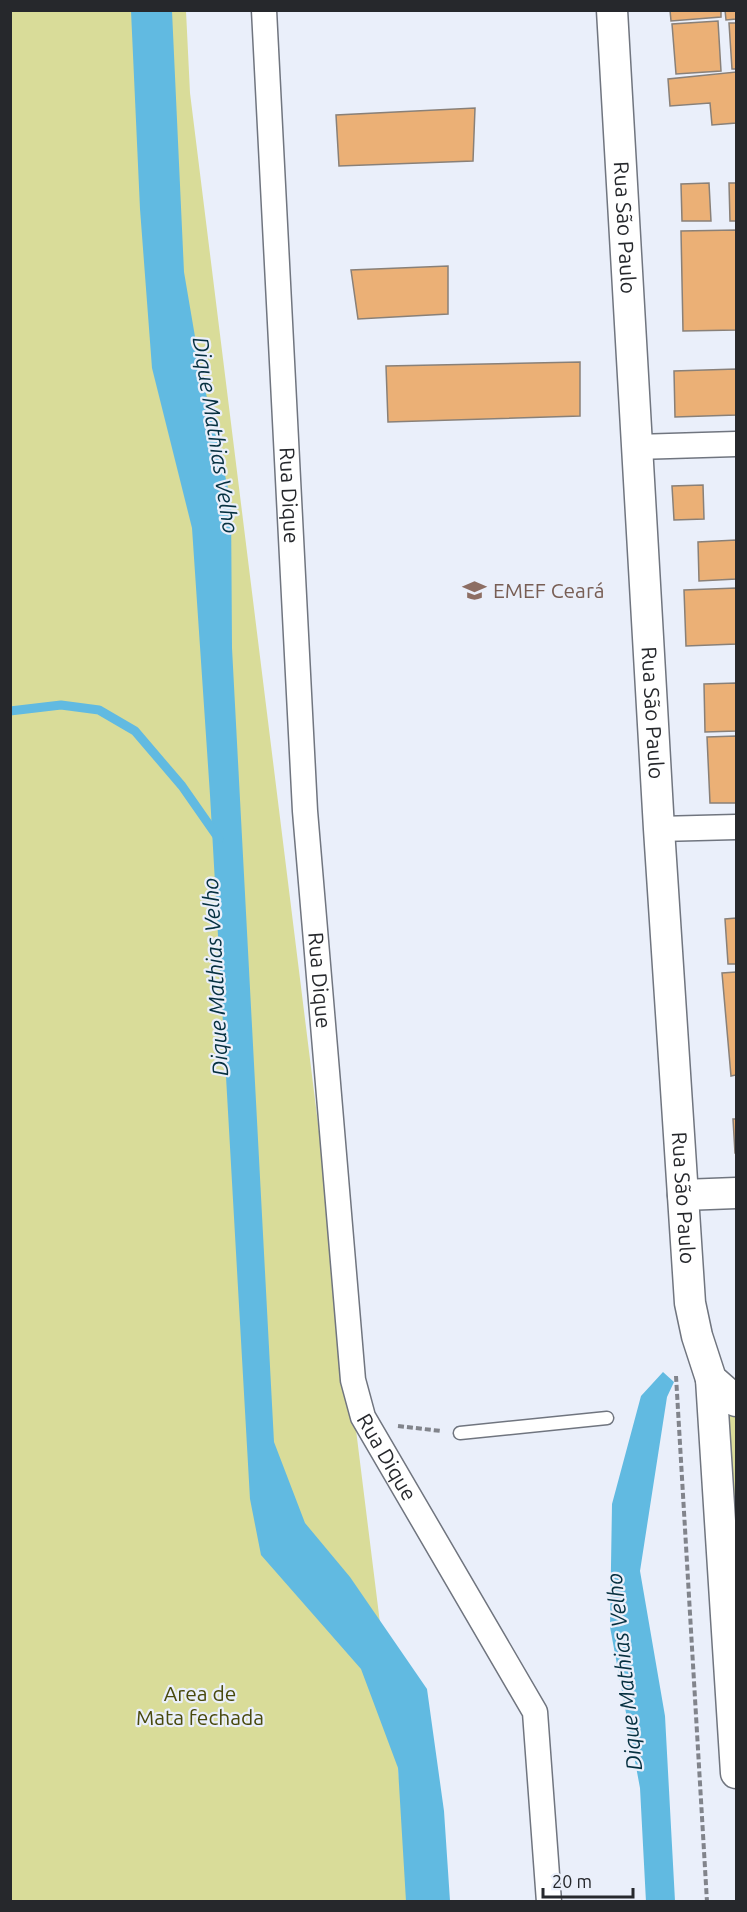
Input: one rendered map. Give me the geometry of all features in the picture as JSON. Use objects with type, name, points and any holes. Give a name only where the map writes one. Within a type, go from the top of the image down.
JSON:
[{"type":"street","name":"Rua Dique","points":[[264,10],[305,811],[353,1380],[363,1417],[535,1712],[549,1902]]},
{"type":"street","name":"Rua São Paulo","points":[[612,10],[659,829],[690,1302],[697,1336],[711,1379],[736,1773]]},
{"type":"street","points":[[636,447],[736,444]]},
{"type":"street","points":[[659,829],[736,827]]},
{"type":"street","points":[[683,1195],[736,1193]]},
{"type":"street","points":[[711,1379],[736,1401]]},
{"type":"lane","points":[[460,1433],[607,1418]]},
{"type":"path","points":[[676,1375],[707,1902]]},
{"type":"path","points":[[363,1417],[397,1426],[460,1433]]},
{"type":"green space","name":"Area de Mata fechada","points":[[11,11],[186,11],[190,93],[398,1768],[411,1901],[11,1902]]},
{"type":"green space","points":[[718,1395],[736,1410],[736,1687]]},
{"type":"water","name":"Dique Mathias Velho","points":[[131,11],[172,11],[184,272],[201,372],[231,501],[232,648],[274,1442],[305,1523],[350,1577],[427,1689],[444,1811],[450,1901],[406,1901],[398,1768],[361,1669],[261,1555],[250,1499],[210,795],[192,528],[152,368],[140,209]]},
{"type":"water","points":[[663,1372],[674,1382],[667,1397],[640,1571],[665,1716],[675,1901],[646,1902],[640,1788],[610,1627],[612,1504],[641,1396]]},
{"type":"building","points":[[670,10],[721,10],[721,17],[671,21]]},
{"type":"building","points":[[725,10],[736,10],[736,19],[726,20]]},
{"type":"building","points":[[718,21],[721,71],[676,74],[672,24]]},
{"type":"building","points":[[729,23],[736,23],[736,69],[732,69]]},
{"type":"building","points":[[736,72],[736,123],[712,125],[710,103],[670,106],[668,79]]},
{"type":"building","points":[[475,108],[473,161],[339,166],[336,115]]},
{"type":"building","points":[[709,183],[711,221],[682,221],[681,184]]},
{"type":"building","points":[[729,183],[736,183],[736,221],[730,221]]},
{"type":"building","points":[[736,230],[736,330],[683,331],[681,231]]},
{"type":"building","points":[[448,266],[448,314],[358,319],[351,270]]},
{"type":"building","points":[[580,362],[580,416],[388,422],[386,366]]},
{"type":"building","points":[[736,369],[736,415],[675,417],[674,371]]},
{"type":"building","points":[[703,485],[704,519],[674,520],[672,486]]},
{"type":"building","points":[[736,540],[736,579],[699,581],[698,542]]},
{"type":"building","points":[[736,588],[736,644],[686,646],[684,590]]},
{"type":"building","points":[[736,683],[736,731],[705,732],[704,684]]},
{"type":"building","points":[[736,736],[736,803],[710,803],[707,737]]},
{"type":"building","points":[[736,918],[736,964],[728,964],[725,919]]},
{"type":"building","points":[[736,972],[736,1075],[731,1076],[722,973]]},
{"type":"building","points":[[733,1119],[736,1119],[736,1153],[735,1153]]},
{"type":"waterway","points":[[10,711],[61,705],[99,710],[135,731],[182,786],[219,839]]},
{"type":"place","name":"EMEF Ceará","points":[[475,591]]}]
